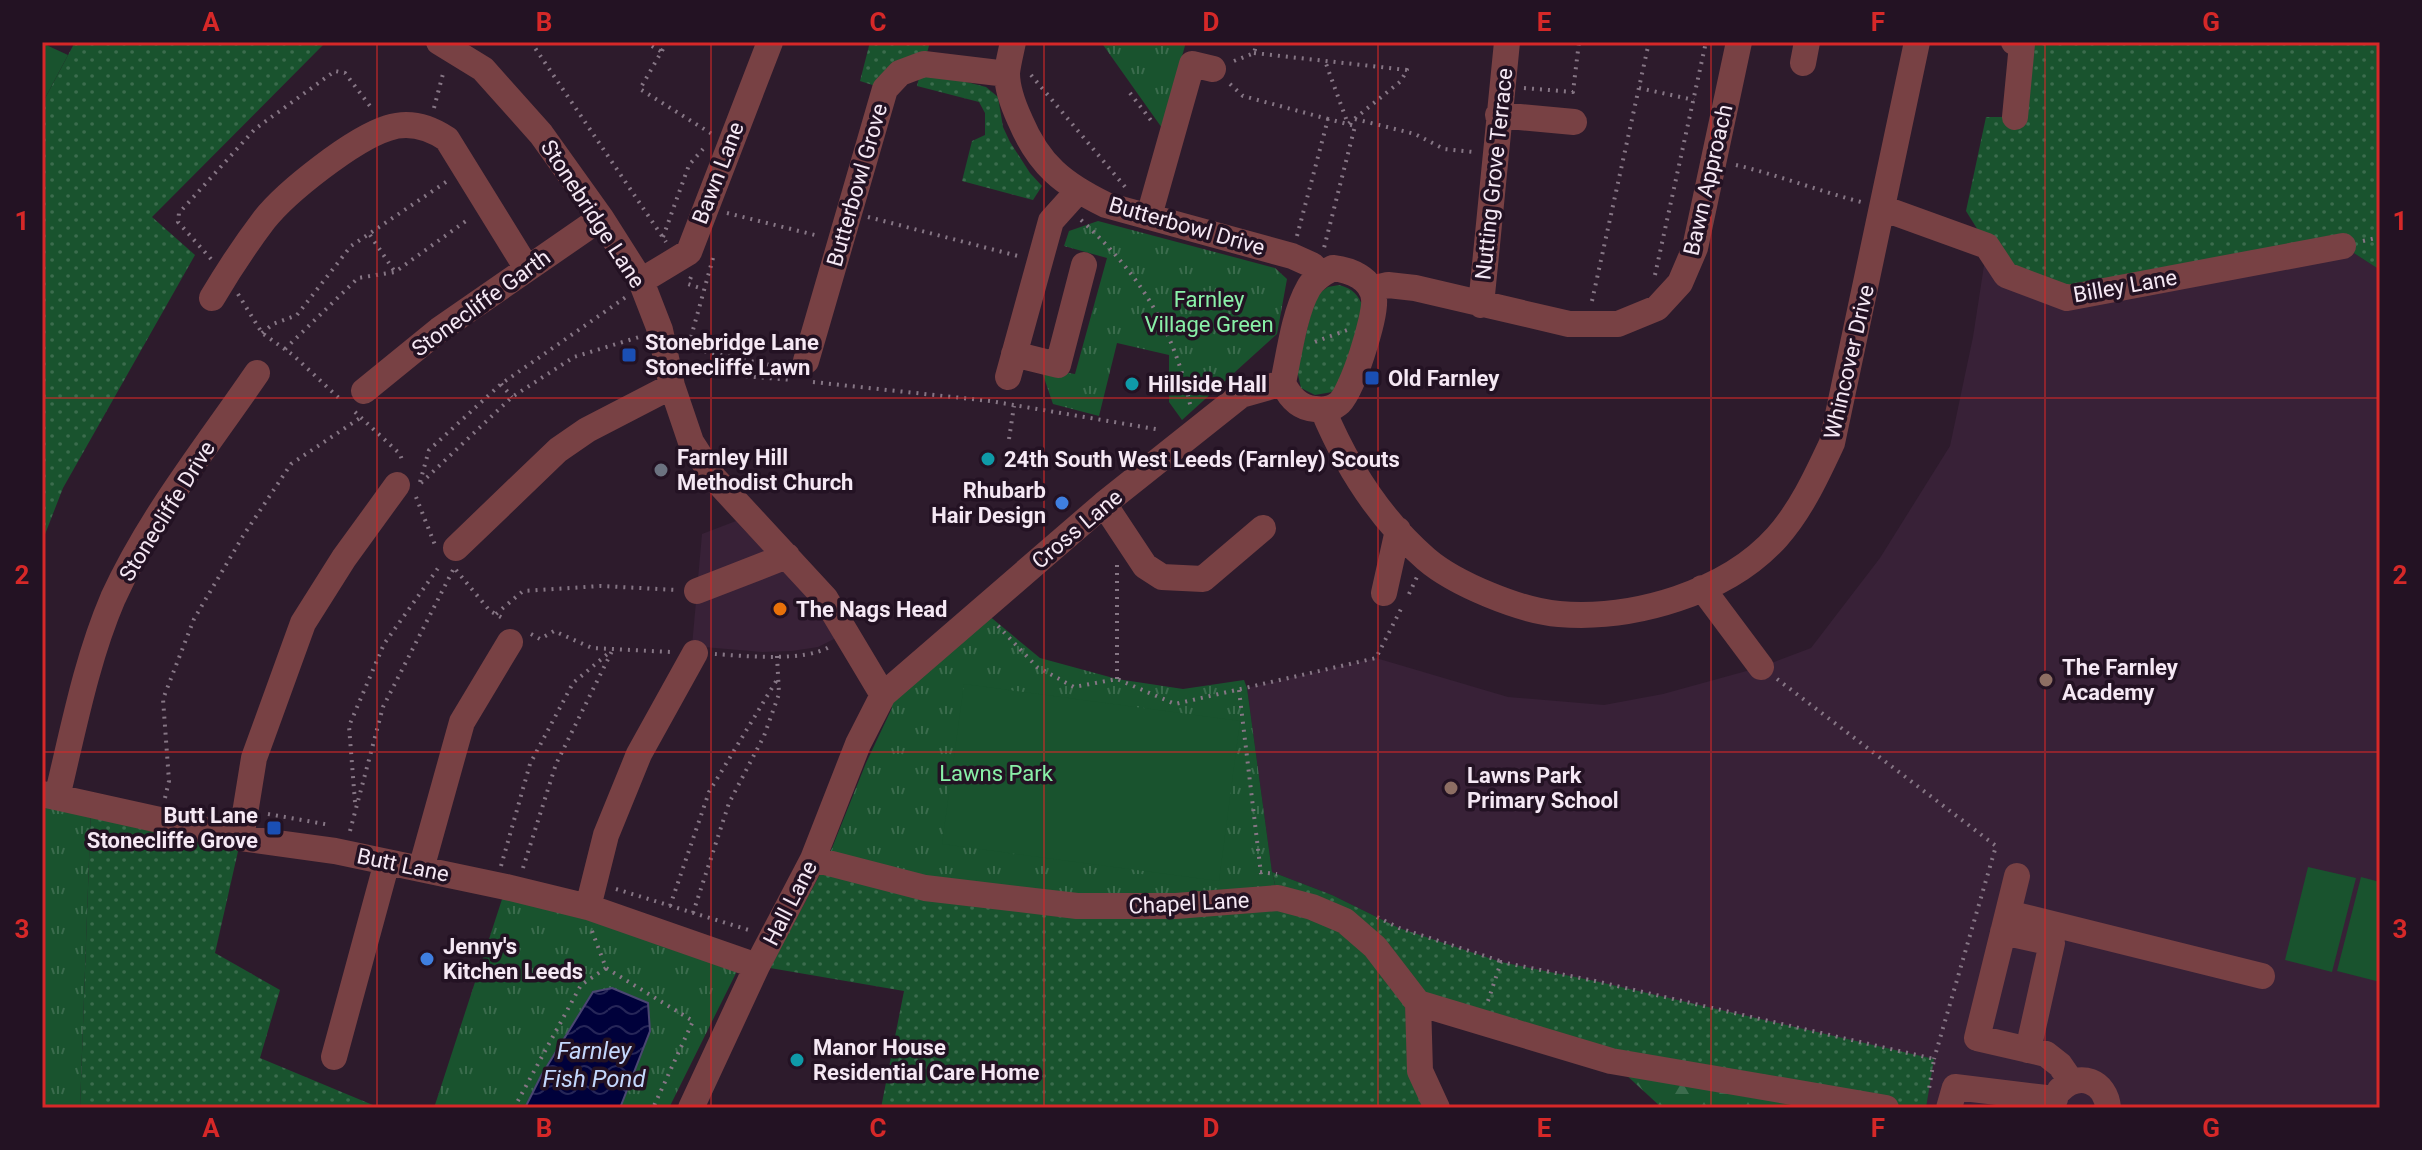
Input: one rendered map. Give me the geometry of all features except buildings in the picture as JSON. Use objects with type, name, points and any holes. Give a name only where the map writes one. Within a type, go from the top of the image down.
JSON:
[{"type":"street","name":"Bawn Lane","points":[[641,281],[689,252],[770,42]]},
{"type":"street","name":"Nutting Grove Terrace","points":[[1481,305],[1507,42]]},
{"type":"street","name":"Bawn Approach","points":[[1652,310],[1680,283],[1695,248],[1739,42]]},
{"type":"street","name":"Whincover Drive","points":[[1323,410],[1353,470],[1380,511],[1398,530],[1426,559],[1458,581],[1503,600],[1558,614],[1602,613],[1669,603],[1738,570],[1777,537],[1812,485],[1832,443],[1917,42]]},
{"type":"street","points":[[2014,42],[2022,44],[2015,117]]},
{"type":"street","name":"Stonebridge Lane","points":[[444,45],[483,69],[541,134],[601,218],[641,281],[660,330],[670,378],[691,442],[714,478],[825,598],[883,695]]},
{"type":"street","name":"Butterbowl Drive","points":[[1010,56],[1015,108],[1030,144],[1071,198],[1292,256],[1320,272]]},
{"type":"street","name":"Butterbowl Grove","points":[[806,361],[885,89],[900,73],[924,64],[1010,56]]},
{"type":"street","points":[[1149,216],[1192,64],[1213,69]]},
{"type":"street","points":[[1498,115],[1574,122]]},
{"type":"street","points":[[212,298],[266,218],[287,198],[329,160],[387,128],[403,125],[429,127],[447,139],[526,267]]},
{"type":"street","points":[[1071,198],[1051,221],[1011,365],[1058,365],[1084,265]]},
{"type":"street","name":"Billey Lane","points":[[1882,208],[1987,246],[2006,275],[2067,298],[2343,246]]},
{"type":"street","name":"Stonecliffe Garth","points":[[364,391],[439,330],[601,218]]},
{"type":"street","points":[[1333,268],[1354,272],[1371,289],[1375,300],[1361,359],[1348,394],[1336,407],[1323,410],[1308,409],[1289,396],[1283,383],[1302,303],[1309,286],[1320,272],[1333,268]]},
{"type":"street","points":[[1371,289],[1401,285],[1569,324],[1618,324],[1652,310]]},
{"type":"street","name":"Stonecliffe Drive","points":[[49,796],[92,658],[112,601],[127,570],[145,537],[257,373]]},
{"type":"street","points":[[452,558],[558,450],[670,378]]},
{"type":"street","name":"Cross Lane","points":[[883,695],[982,610],[1110,514],[1191,435],[1241,395],[1283,383]]},
{"type":"street","points":[[241,838],[254,758],[303,623],[344,558],[410,487]]},
{"type":"street","points":[[1110,514],[1145,566],[1162,577],[1176,579],[1203,579],[1263,528]]},
{"type":"street","points":[[1384,593],[1398,530]]},
{"type":"street","points":[[697,591],[787,556]]},
{"type":"street","points":[[1702,588],[1761,667]]},
{"type":"street","points":[[421,869],[462,722],[510,642]]},
{"type":"street","points":[[591,895],[606,835],[639,754],[695,653]]},
{"type":"street","name":"Hall Lane","points":[[691,1108],[757,966],[813,859],[858,744],[883,695]]},
{"type":"street","name":"Butt Lane","points":[[49,796],[241,838],[344,853],[506,887],[591,895],[757,966]]},
{"type":"street","name":"Chapel Lane","points":[[813,859],[925,888],[1077,906],[1176,906],[1281,887],[1312,907],[1345,921],[1375,947],[1418,1003]]},
{"type":"street","points":[[334,1057],[387,862]]},
{"type":"street","points":[[2017,876],[1977,1038],[2046,1054],[2060,1065],[2060,1096]]},
{"type":"street","points":[[2006,923],[2262,976]]},
{"type":"street","points":[[2006,923],[2052,943],[2028,1050]]},
{"type":"street","points":[[1435,1107],[1420,1071],[1418,1003],[1611,1061],[1886,1108]]},
{"type":"street","points":[[1939,1102],[1955,1087],[2060,1096],[2082,1079],[2102,1089],[2108,1108]]},
{"type":"path","points":[[531,42],[678,258]]},
{"type":"path","points":[[645,42],[662,52]]},
{"type":"path","points":[[667,42],[640,89],[714,135]]},
{"type":"path","points":[[1254,53],[1257,42]]},
{"type":"path","points":[[1502,86],[1573,92],[1579,42]]},
{"type":"path","points":[[1586,324],[1649,42]]},
{"type":"path","points":[[1652,310],[1706,42]]},
{"type":"path","points":[[429,127],[444,45]]},
{"type":"path","points":[[1320,272],[1355,126],[1243,96],[1213,69],[1254,53],[1407,70],[1401,81],[1348,124]]},
{"type":"path","points":[[1010,56],[1149,216]]},
{"type":"path","points":[[1325,61],[1348,124]]},
{"type":"path","points":[[387,128],[345,73],[335,71],[255,129],[179,213],[178,222],[226,274],[262,333],[273,324],[297,315],[351,246],[465,169]]},
{"type":"path","points":[[1639,88],[1694,100]]},
{"type":"path","points":[[1130,93],[1169,144]]},
{"type":"path","points":[[1292,256],[1328,119]]},
{"type":"path","points":[[1354,119],[1415,134],[1444,149],[1495,154]]},
{"type":"path","points":[[1714,160],[1778,175],[1811,189],[1882,208]]},
{"type":"path","points":[[670,378],[888,389],[1014,405],[1191,435],[1187,389],[1155,310],[1132,273],[1071,198]]},
{"type":"path","points":[[285,350],[358,278],[395,272],[488,205]]},
{"type":"path","points":[[722,225],[726,212],[841,242]]},
{"type":"path","points":[[849,212],[1040,261]]},
{"type":"path","points":[[369,234],[395,272]]},
{"type":"path","points":[[715,251],[691,337],[697,350],[775,366],[806,361]]},
{"type":"path","points":[[688,284],[704,290]]},
{"type":"path","points":[[410,487],[429,450],[501,384],[622,301]]},
{"type":"path","points":[[1290,352],[1370,321]]},
{"type":"path","points":[[410,487],[512,397],[574,357],[660,330]]},
{"type":"path","points":[[501,384],[512,397]]},
{"type":"path","points":[[1009,439],[1014,405]]},
{"type":"path","points":[[161,820],[169,781],[163,699],[194,619],[243,536],[291,464],[361,418]]},
{"type":"path","points":[[1110,514],[1117,679]]},
{"type":"path","points":[[356,808],[349,726],[384,644],[452,558]]},
{"type":"path","points":[[344,853],[383,707],[452,558]]},
{"type":"path","points":[[982,610],[1037,667],[1074,687],[1117,679],[1175,704],[1376,658],[1426,559]]},
{"type":"path","points":[[496,614],[523,591],[601,586],[697,591]]},
{"type":"path","points":[[613,649],[556,764],[506,887],[530,764],[573,683],[613,649]]},
{"type":"path","points":[[693,913],[729,803],[764,736],[779,694],[777,656]]},
{"type":"path","points":[[1761,667],[1996,846],[1934,1059],[1939,1102]]},
{"type":"path","points":[[670,906],[709,792],[778,678]]},
{"type":"path","points":[[1239,690],[1260,872],[1281,887]]},
{"type":"path","points":[[1260,872],[1272,872],[1281,887]]},
{"type":"path","points":[[653,1108],[693,1021],[606,968],[586,917],[591,895],[670,906],[772,937]]},
{"type":"path","points":[[1372,915],[1399,928],[1501,962],[1934,1059]]},
{"type":"path","points":[[1481,1022],[1501,962]]},
{"type":"path","points":[[514,1108],[581,985],[606,968]]},
{"type":"shaded area","name":"The Farnley Academy","points":[[1987,246],[2343,246],[2380,270],[2380,1108],[1926,1108],[1933,1059],[1501,962],[1399,928],[1332,895],[1272,872],[1247,688],[1376,658],[1508,697],[1604,705],[1663,694],[1761,667],[1811,648],[1880,558],[1950,446],[1973,337]]},
{"type":"shaded area","points":[[736,521],[816,605],[836,638],[818,647],[792,651],[762,652],[692,646],[702,534]]},
{"type":"green space","points":[[75,42],[326,42],[152,217],[195,255],[63,488],[42,542],[42,104]]},
{"type":"green space","points":[[870,42],[930,42],[924,64],[885,89],[860,81]]},
{"type":"green space","points":[[1101,42],[1186,42],[1162,128]]},
{"type":"green space","points":[[2030,42],[2380,42],[2380,270],[2343,246],[2067,298],[2006,275],[1966,211],[1986,117],[2015,117]]},
{"type":"green space","points":[[42,43],[68,55],[42,104]]},
{"type":"green space","points":[[936,74],[986,87],[998,97],[1003,127],[1010,142],[1042,186],[1033,200],[962,181],[972,141],[985,135],[985,113],[979,102],[917,86],[919,78]]},
{"type":"green space","name":"Farnley Village Green","points":[[1098,221],[1275,268],[1287,279],[1277,334],[1182,420],[1169,402],[1169,355],[1117,343],[1099,416],[1053,404],[1041,369],[1075,374],[1107,258],[1064,246],[1069,231]]},
{"type":"green space","points":[[1339,285],[1354,293],[1363,307],[1342,379],[1332,392],[1315,395],[1301,388],[1297,370],[1318,294],[1328,287]]},
{"type":"green space","name":"Lawns Park","points":[[982,610],[1040,658],[1117,679],[1183,689],[1244,680],[1278,898],[1077,906],[826,863],[892,708],[883,695]]},
{"type":"green space","points":[[964,684],[1240,721],[1219,881],[942,844]]},
{"type":"green space","points":[[42,794],[91,805],[80,1108],[42,1108]]},
{"type":"green space","points":[[91,805],[241,838],[215,953],[280,990],[260,1058],[380,1108],[80,1108]]},
{"type":"green space","points":[[826,863],[1278,897],[1272,872],[1332,895],[1399,928],[1501,962],[1934,1059],[1926,1108],[1886,1108],[1611,1061],[1419,1003],[1432,1108],[881,1108],[904,991],[770,968]]},
{"type":"green space","points":[[2308,867],[2356,878],[2332,972],[2285,960]]},
{"type":"green space","points":[[2361,877],[2380,882],[2380,982],[2337,971]]},
{"type":"green space","points":[[506,887],[742,961],[669,1108],[434,1108]]},
{"type":"green space","points":[[1611,1061],[1886,1108],[1662,1108]]},
{"type":"water","name":"Farnley Fish Pond","points":[[612,988],[648,1003],[650,1031],[620,1108],[525,1108],[593,992]]},
{"type":"place","name":"Stonebridge Lane Stonecliffe Lawn","points":[[629,355]]},
{"type":"place","name":"Old Farnley","points":[[1372,378]]},
{"type":"place","name":"Hillside Hall","points":[[1132,384]]},
{"type":"place","name":"24th South West Leeds (Farnley) Scouts","points":[[988,459]]},
{"type":"place","name":"Farnley Hill Methodist Church","points":[[661,470]]},
{"type":"place","name":"Rhubarb Hair Design","points":[[1062,503]]},
{"type":"place","name":"The Nags Head","points":[[780,609]]},
{"type":"place","name":"The Farnley Academy","points":[[2046,680]]},
{"type":"place","name":"Lawns Park Primary School","points":[[1451,788]]},
{"type":"place","name":"Butt Lane Stonecliffe Grove","points":[[274,828]]},
{"type":"place","name":"Jenny's Kitchen Leeds","points":[[427,959]]},
{"type":"place","name":"Manor House Residential Care Home","points":[[797,1060]]}]
